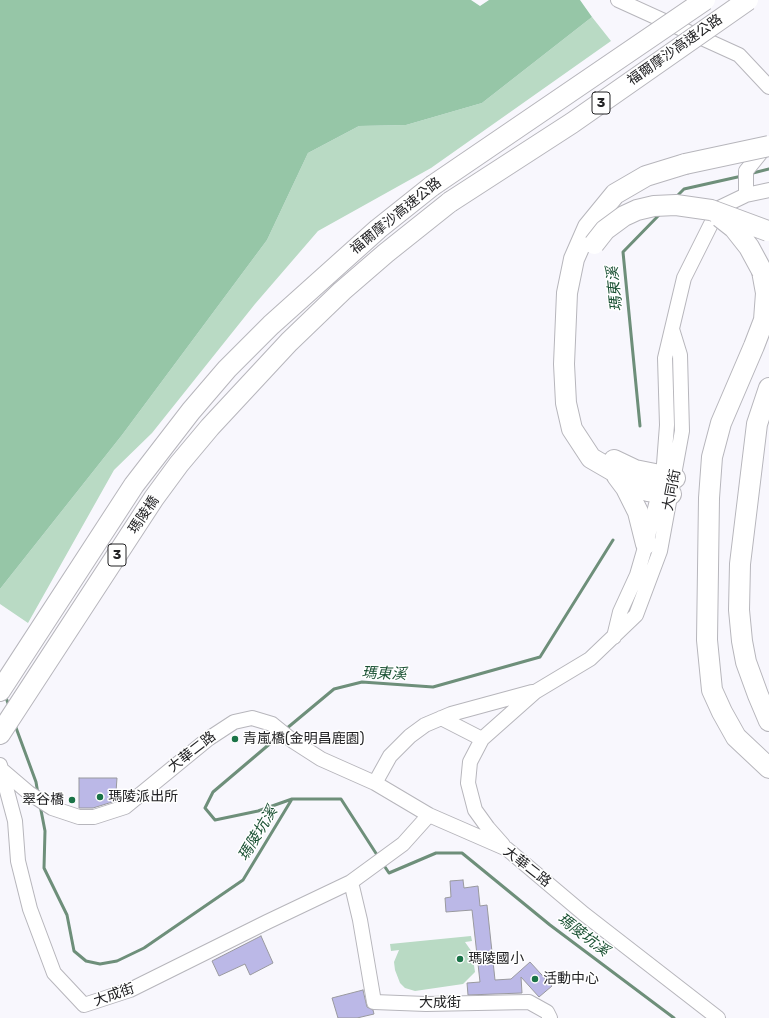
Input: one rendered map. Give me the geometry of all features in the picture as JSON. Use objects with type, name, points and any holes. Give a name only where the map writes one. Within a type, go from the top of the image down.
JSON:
[{"type":"highway","name":"福爾摩沙高速公路","points":[[134,485],[191,411],[227,369],[266,330],[378,230],[432,186],[706,0]]},
{"type":"highway","name":"福爾摩沙高速公路","points":[[248,386],[289,342],[342,291],[386,253],[450,202],[572,123],[748,0]]},
{"type":"highway","points":[[667,485],[648,491],[613,471],[591,458],[572,429],[566,403],[564,364],[567,293],[574,259],[588,227],[615,194],[646,176],[692,162],[769,145]]},
{"type":"highway","points":[[692,162],[769,154]]},
{"type":"highway","points":[[667,485],[617,463],[601,450],[591,439],[578,412],[576,397],[578,294],[584,265],[594,244],[612,224],[637,210],[654,206],[676,205],[711,210],[768,231]]},
{"type":"highway","points":[[711,210],[734,228],[749,247],[762,272],[766,293],[764,320],[720,423],[712,457],[709,498],[707,640],[712,690],[722,712],[736,736],[764,764]]},
{"type":"highway","name":"瑪陵橋","points":[[0,734],[154,498],[201,438],[248,386]]},
{"type":"highway","points":[[769,388],[757,424],[740,564],[739,610],[746,662],[769,721]]},
{"type":"highway","points":[[613,471],[626,488],[638,512],[646,544]]},
{"type":"highway","name":"瑪陵橋","points":[[0,691],[134,485]]},
{"type":"street","points":[[618,0],[739,55],[769,87]]},
{"type":"street","points":[[746,183],[769,145]]},
{"type":"street","name":"大同街","points":[[614,638],[620,612],[637,575],[646,544],[667,485],[682,431],[680,355],[672,329],[684,278],[719,208],[746,183],[769,190]]},
{"type":"street","name":"大同街","points":[[535,692],[590,659],[614,638],[636,615],[660,551],[667,485]]},
{"type":"street","points":[[375,782],[390,756],[410,736],[425,724],[441,718],[535,692]]},
{"type":"street","points":[[507,849],[488,828],[475,810],[468,783],[470,762],[482,739],[535,692]]},
{"type":"street","name":"大華二路","points":[[1,767],[30,793],[52,808],[79,817],[94,817],[125,807],[208,739],[234,722],[252,718],[272,724],[293,741],[321,759],[375,782],[429,815],[507,849],[584,914],[718,1018]]},
{"type":"street","points":[[441,718],[482,739]]},
{"type":"street","name":"大成街","points":[[1,767],[15,821],[18,861],[30,909],[54,973],[84,1005],[130,990],[267,922],[352,882],[403,844],[429,815]]},
{"type":"street","name":"大成街","points":[[352,882],[374,1002],[426,1004],[529,1002],[547,1012],[550,1018]]},
{"type":"green space","points":[[0,0],[471,0],[480,6],[489,0],[580,0],[592,17],[482,103],[406,125],[359,126],[308,153],[267,240],[122,435],[0,589]]},
{"type":"green space","points":[[592,17],[611,41],[431,168],[318,231],[255,304],[152,433],[114,470],[28,623],[0,604],[0,589],[122,435],[267,240],[308,153],[359,126],[406,125],[482,103]]},
{"type":"green space","points":[[471,936],[472,941],[465,942],[472,952],[475,972],[463,984],[415,991],[405,988],[400,983],[395,970],[394,962],[399,950],[391,951],[390,944]]},
{"type":"building","name":"瑪陵派出所","points":[[79,778],[117,778],[116,792],[122,799],[93,808],[79,808]]},
{"type":"building","points":[[463,880],[464,888],[478,886],[480,906],[487,905],[495,980],[511,979],[530,962],[552,986],[539,997],[521,977],[522,993],[468,995],[467,983],[480,982],[472,910],[446,912],[445,898],[451,897],[450,881]]},
{"type":"building","points":[[261,936],[273,963],[250,975],[245,964],[219,976],[212,961]]},
{"type":"building","points":[[363,990],[367,1007],[373,1010],[374,1014],[357,1018],[338,1018],[332,998]]},
{"type":"waterway","name":"瑪東溪","points":[[749,174],[769,169]]},
{"type":"waterway","name":"瑪東溪","points":[[676,197],[684,189],[742,176]]},
{"type":"waterway","name":"瑪東溪","points":[[640,426],[623,252],[660,214]]},
{"type":"waterway","name":"瑪東溪","points":[[286,729],[334,689],[362,682],[433,687],[540,657],[613,540]]},
{"type":"waterway","name":"瑪陵坑溪","points":[[5,695],[9,706]]},
{"type":"waterway","name":"瑪陵坑溪","points":[[15,725],[36,782],[38,794]]},
{"type":"waterway","name":"瑪東溪","points":[[279,736],[213,792],[205,808],[215,820],[258,811],[292,799]]},
{"type":"waterway","name":"瑪陵坑溪","points":[[40,805],[45,831],[44,868],[67,915],[74,951],[86,961],[100,964],[117,961],[144,948],[243,880],[292,799],[341,799],[379,858]]},
{"type":"waterway","name":"瑪陵坑溪","points":[[383,864],[389,873],[436,853],[462,853],[550,925],[674,1018]]},
{"type":"place","name":"青嵐橋(金明昌鹿園)","points":[[235,739]]},
{"type":"place","name":"瑪陵派出所","points":[[100,797]]},
{"type":"place","name":"翠谷橋","points":[[72,800]]},
{"type":"place","name":"瑪陵國小","points":[[460,959]]},
{"type":"place","name":"活動中心","points":[[535,979]]}]
